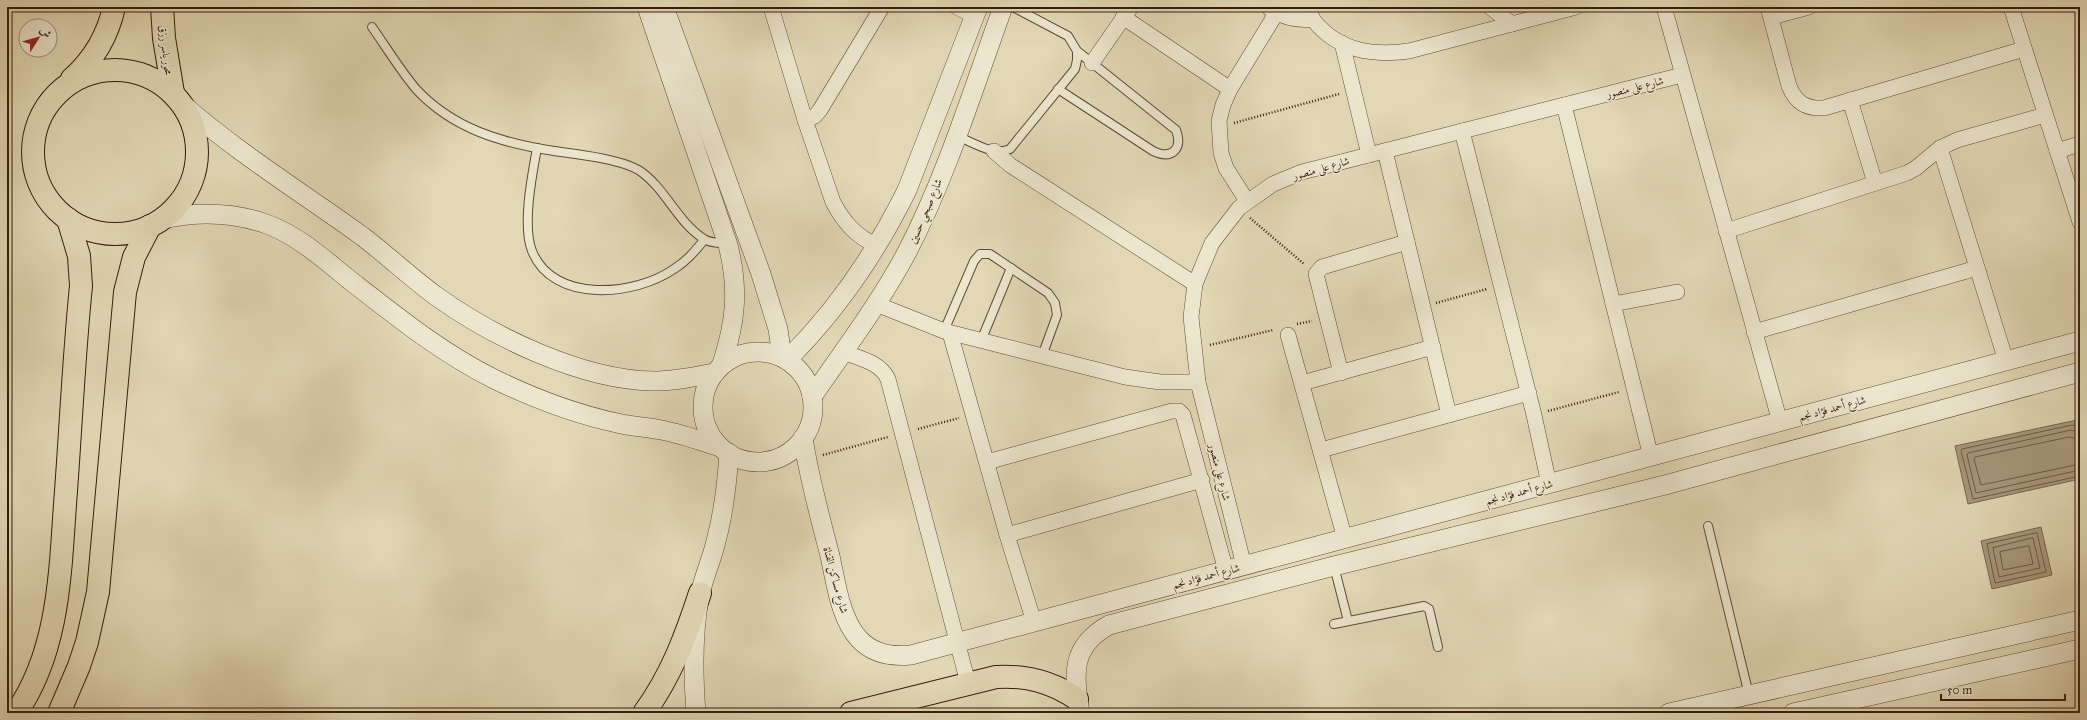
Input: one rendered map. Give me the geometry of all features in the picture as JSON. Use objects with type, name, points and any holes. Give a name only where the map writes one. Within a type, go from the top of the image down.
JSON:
[{"type":"main road","points":[[114,7],[107,30],[100,45],[83,68],[56,93],[40,117],[35,130],[33,159],[35,173],[44,193],[57,210],[68,219],[94,232],[122,234],[156,223]]},
{"type":"main road","name":"محور ياسر رزق","points":[[162,7],[164,38],[177,99]]},
{"type":"main road","points":[[59,713],[85,648],[98,592],[125,292],[134,257],[156,223],[183,199],[195,173],[197,159],[194,130],[177,99],[149,76],[121,69],[93,72],[67,84]]},
{"type":"main road","points":[[16,713],[31,687],[44,656],[56,610],[59,584],[81,286],[79,256],[68,219]]},
{"type":"main road","points":[[644,713],[666,679],[679,653],[700,593]]},
{"type":"main road","points":[[851,713],[996,677],[1025,677],[1053,685],[1079,706]]},
{"type":"street","points":[[647,7],[733,263],[736,298],[731,334],[718,369]]},
{"type":"street","points":[[664,7],[761,274],[778,329],[784,358]]},
{"type":"street","points":[[771,7],[805,120],[834,202],[840,214],[854,233],[877,246]]},
{"type":"street","points":[[805,120],[814,116],[820,110],[882,7]]},
{"type":"street","points":[[784,358],[825,320],[877,246],[907,190],[976,12],[956,7]]},
{"type":"street","name":"شارع صبحي حسين","points":[[812,397],[876,304],[920,226],[957,136],[1003,7]]},
{"type":"street","points":[[1490,7],[1512,24]]},
{"type":"street","points":[[1243,205],[1226,168],[1221,153],[1219,127],[1223,104],[1230,89],[1275,9],[1292,20],[1310,13],[1326,33],[1342,43],[1364,51],[1386,54],[1409,51],[1576,7]]},
{"type":"street","points":[[1664,7],[1780,422]]},
{"type":"street","points":[[1810,7],[1769,12],[1793,97],[1802,105],[1813,109],[1824,108],[2024,50]]},
{"type":"street","points":[[2010,7],[2080,222]]},
{"type":"street","points":[[1092,64],[1127,12],[1230,89]]},
{"type":"street","points":[[1342,43],[1369,155]]},
{"type":"street","name":"شارع على منصور","points":[[1235,568],[1198,382],[1193,350],[1191,317],[1195,284],[1212,243],[1243,205],[1273,184],[1302,172],[1682,75]]},
{"type":"street","points":[[177,99],[233,146],[363,237],[436,296],[494,332],[553,358],[617,377],[652,381],[673,380],[718,369]]},
{"type":"street","points":[[1850,100],[1875,183]]},
{"type":"street","points":[[1564,105],[1651,457]]},
{"type":"street","points":[[1726,231],[1875,183],[1916,168],[1940,148],[1957,140],[2046,115]]},
{"type":"street","points":[[1462,131],[1529,394],[1549,484]]},
{"type":"street","points":[[2057,151],[2080,144]]},
{"type":"street","points":[[1940,148],[2006,361]]},
{"type":"street","points":[[994,151],[1010,165],[1195,284]]},
{"type":"street","points":[[1385,151],[1449,415]]},
{"type":"street","points":[[156,223],[199,213],[217,213],[235,215],[271,225],[303,243],[424,337],[494,379],[548,402],[586,415],[618,423],[667,431],[724,450],[752,461],[775,459],[791,450],[803,438],[812,418],[812,397],[803,376],[784,358],[770,353],[757,351],[733,357],[718,369],[708,382],[703,405],[707,428],[724,450],[727,489],[723,517],[700,593],[694,663],[696,713]]},
{"type":"street","points":[[1341,373],[1316,274],[1322,267],[1407,242]]},
{"type":"street","points":[[1754,332],[1977,268]]},
{"type":"street","points":[[1613,304],[1677,292]]},
{"type":"street","points":[[876,304],[947,332],[1042,356],[1142,380],[1178,383],[1198,382]]},
{"type":"street","points":[[1286,330],[1345,539]]},
{"type":"street","points":[[947,332],[1034,622]]},
{"type":"street","name":"شارع أحمد فؤاد نجم","points":[[958,643],[2080,341]]},
{"type":"street","points":[[1302,383],[1433,347]]},
{"type":"street","points":[[843,352],[873,363],[885,372],[888,379],[968,683]]},
{"type":"street","name":"شارع أحمد فؤاد نجم","points":[[1079,706],[1075,682],[1078,658],[1090,638],[1109,625],[1334,566],[1666,485],[2080,372]]},
{"type":"street","points":[[1320,450],[1529,394]]},
{"type":"street","points":[[987,462],[1176,410],[1183,416],[1202,480],[1235,568]]},
{"type":"street","name":"شارع مساكن القناة","points":[[803,438],[808,468],[844,614],[858,639],[870,648],[883,654],[897,657],[911,656],[958,643]]},
{"type":"street","points":[[1007,534],[1202,480]]},
{"type":"street","points":[[1669,713],[2080,620]]},
{"type":"street","points":[[1801,712],[2080,649]]},
{"type":"street","points":[[1904,660],[1899,669],[1899,675],[1904,684],[1908,687]]},
{"type":"street","points":[[1831,676],[1836,679],[1841,688],[1840,699],[1837,703]]},
{"type":"lane","points":[[1013,7],[1068,36],[1077,51],[1176,130],[1180,139],[1178,147],[1171,154],[1162,155],[1153,152],[1058,89]]},
{"type":"lane","points":[[372,27],[416,88],[434,106],[456,122],[482,134],[537,148],[615,162],[639,170],[662,190],[688,224],[704,240],[728,245]]},
{"type":"lane","points":[[957,136],[994,151],[1005,151],[1014,145],[1075,69],[1077,51]]},
{"type":"lane","points":[[537,148],[530,187],[529,234],[531,250],[538,264],[549,275],[562,283],[580,289],[611,290],[648,282],[679,266],[691,256],[704,240]]},
{"type":"lane","points":[[947,332],[976,256],[980,254],[990,254],[1048,293],[1055,303],[1057,315],[1042,356]]},
{"type":"lane","points":[[982,341],[1011,268]]},
{"type":"lane","points":[[1708,526],[1749,695]]},
{"type":"lane","points":[[1334,566],[1348,621]]},
{"type":"lane","points":[[1334,624],[1424,606],[1429,609],[1438,647]]},
{"type":"path","points":[[1219,127],[1353,90]]},
{"type":"path","points":[[1243,205],[1316,274]]},
{"type":"path","points":[[1423,306],[1501,285]]},
{"type":"path","points":[[1193,350],[1286,330],[1326,317]]},
{"type":"path","points":[[1534,415],[1633,388]]},
{"type":"water","points":[[2077,420],[2080,432],[2080,479],[1968,504],[1955,446]]},
{"type":"water","points":[[2041,527],[2052,575],[1992,589],[1981,541]]}]
